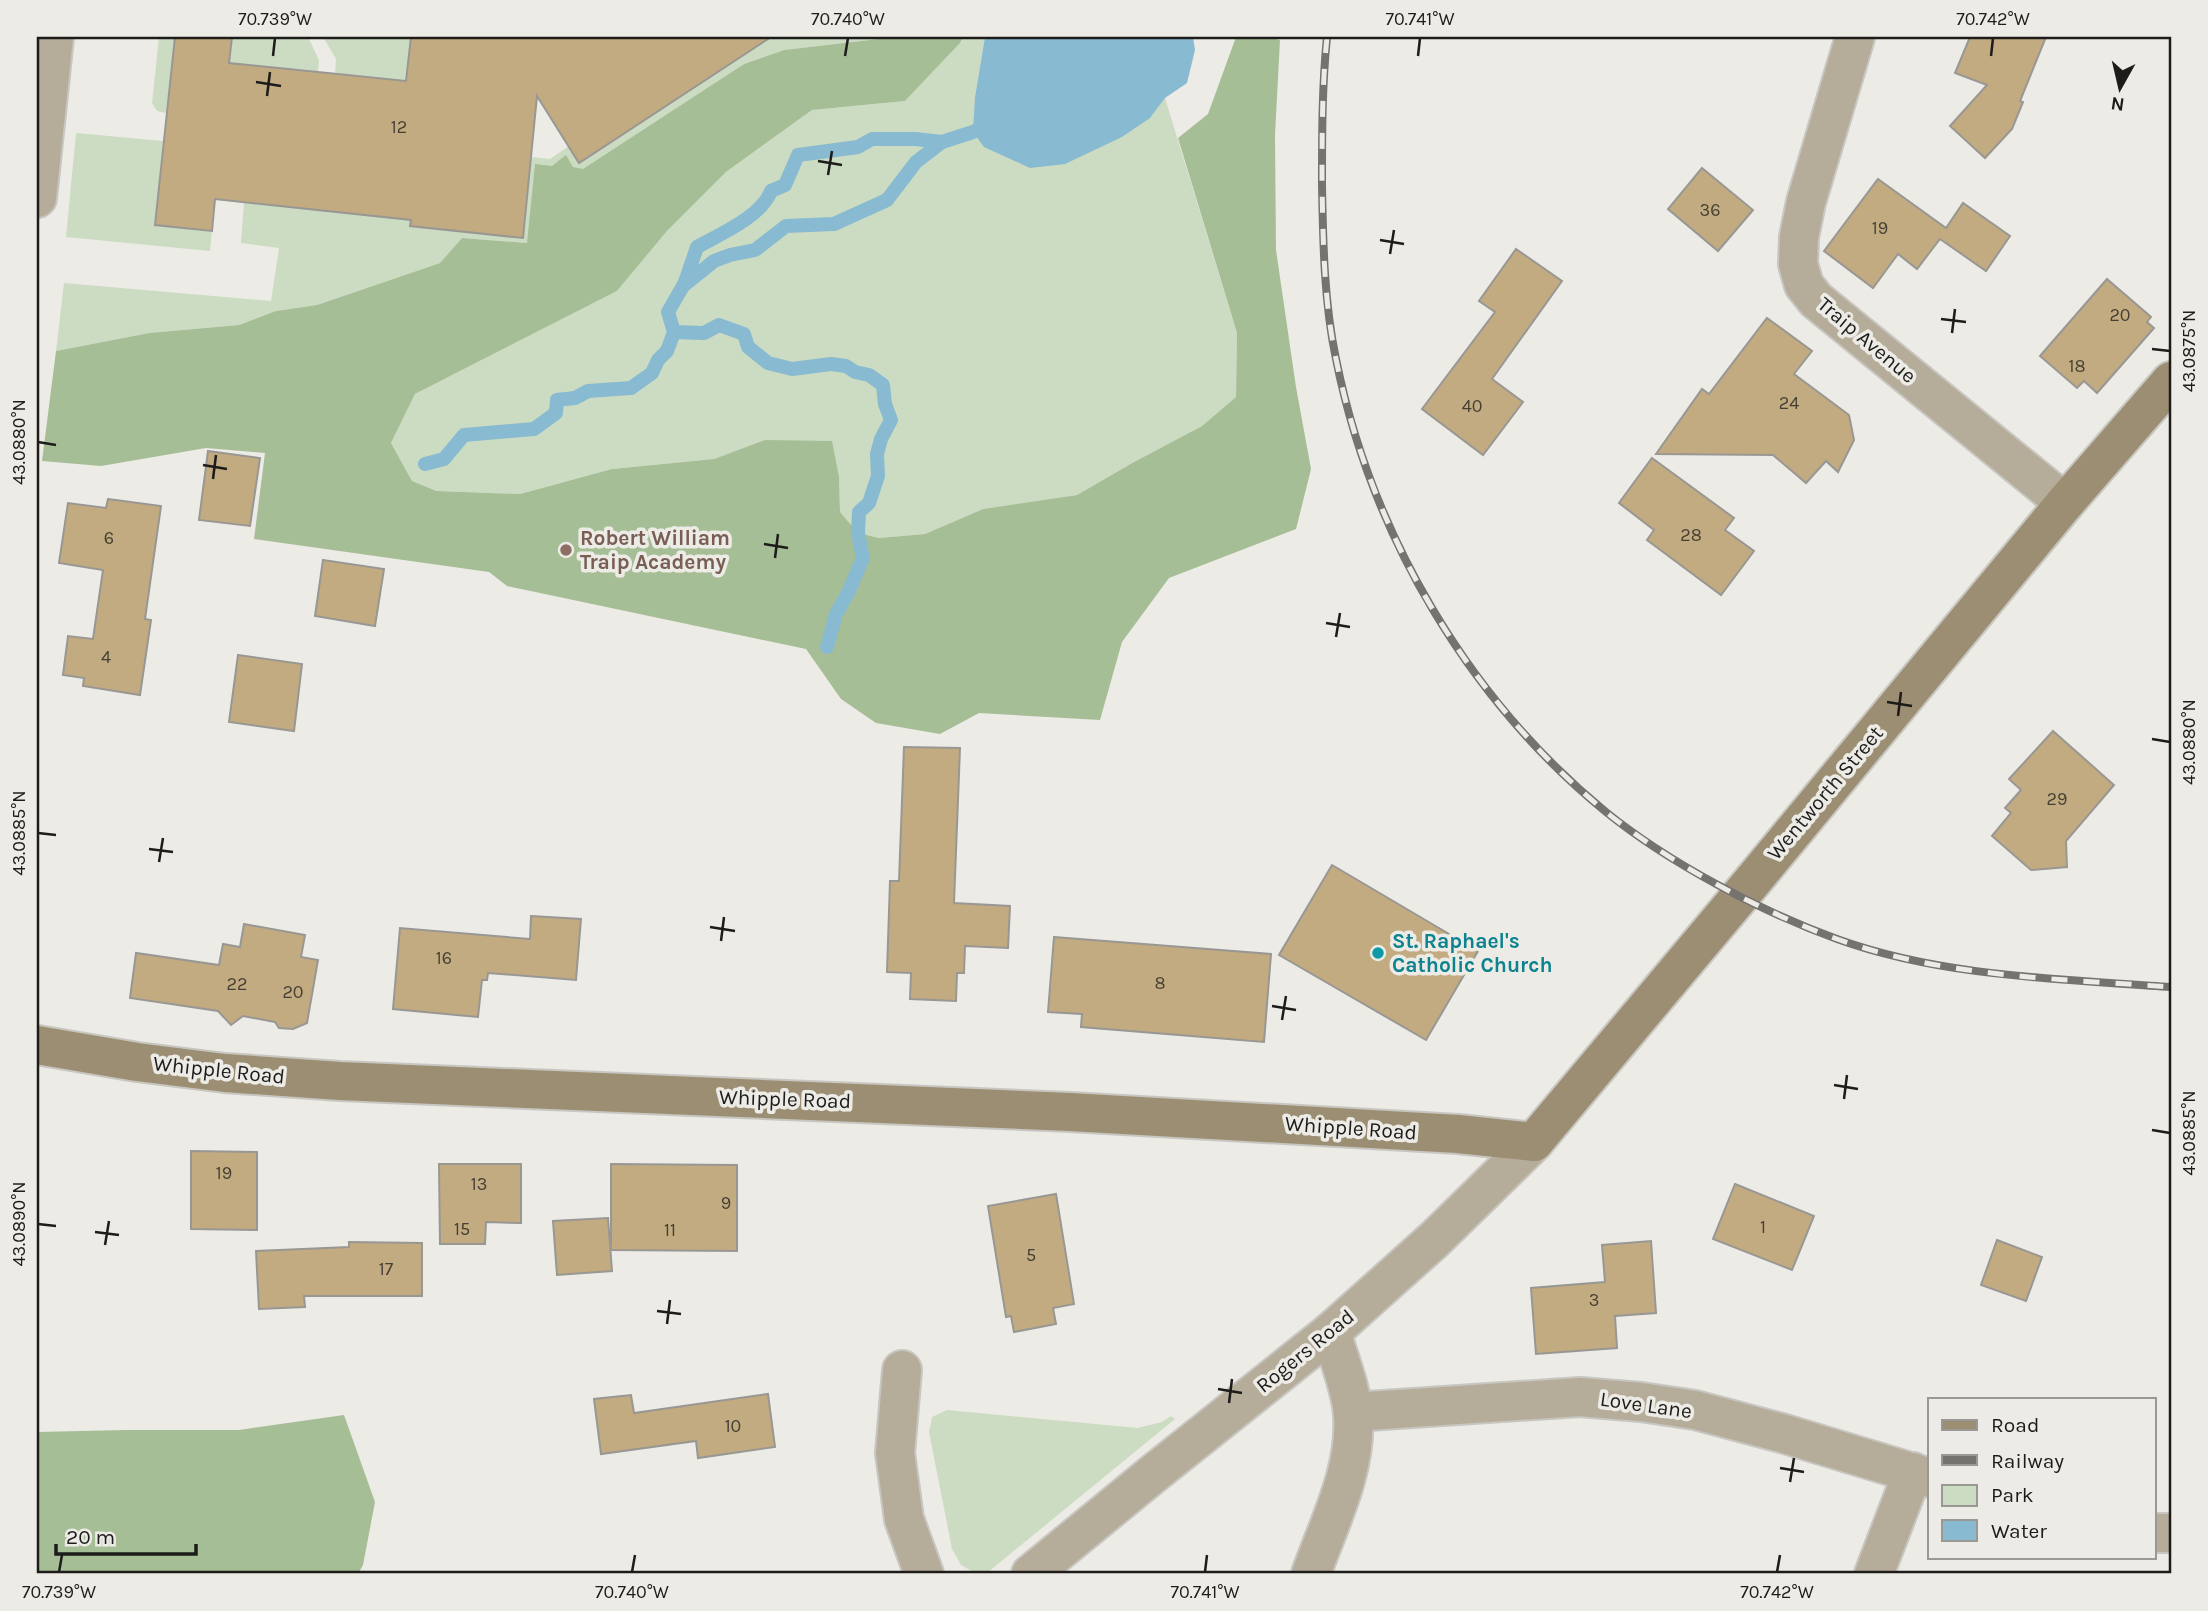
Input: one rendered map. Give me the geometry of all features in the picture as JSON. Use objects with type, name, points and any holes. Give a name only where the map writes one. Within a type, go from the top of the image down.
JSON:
[{"type":"main road","name":"Wentworth Street","points":[[1534,1142],[2065,503],[2171,381]]},
{"type":"main road","name":"Whipple Road","points":[[37,1045],[225,1073],[340,1081],[1070,1112],[1458,1134],[1534,1142]]},
{"type":"street","points":[[37,198],[54,37]]},
{"type":"street","name":"Traip Avenue","points":[[1855,37],[1806,202],[1799,237],[1798,264],[1804,285],[1816,300],[2065,503]]},
{"type":"street","name":"Rogers Road","points":[[1031,1574],[1331,1332],[1435,1239],[1534,1142]]},
{"type":"street","points":[[1311,1574],[1345,1482],[1354,1443],[1353,1412],[1331,1332]]},
{"type":"street","points":[[902,1370],[895,1454],[904,1519],[924,1574]]},
{"type":"street","name":"Love Lane","points":[[1353,1412],[1580,1397],[1641,1402],[1695,1410],[1921,1475]]},
{"type":"street","points":[[1874,1574],[1921,1475]]},
{"type":"green space","points":[[159,37],[175,37],[166,113],[157,111],[152,103]]},
{"type":"green space","points":[[232,37],[308,37],[319,60],[318,72],[229,63]]},
{"type":"green space","points":[[323,37],[409,37],[411,40],[406,81],[335,74],[336,59]]},
{"type":"green space","points":[[730,37],[881,37],[784,50],[744,64],[583,170],[573,167],[527,243],[462,238],[440,263],[317,305],[276,311],[239,325],[149,333],[56,351],[64,283],[271,301],[279,248],[241,243],[244,202],[411,220],[410,225],[531,157],[550,159],[569,146],[580,163],[742,56]]},
{"type":"green space","points":[[881,37],[963,37],[905,101],[812,110],[726,172],[667,231],[617,291],[415,394],[391,443],[412,481],[437,491],[520,494],[612,469],[714,459],[765,440],[832,441],[839,477],[840,512],[858,533],[879,538],[925,534],[983,509],[1077,495],[1202,426],[1236,397],[1237,333],[1178,138],[1208,114],[1236,37],[1267,37],[1280,40],[1275,135],[1276,250],[1311,469],[1296,529],[1169,578],[1122,642],[1100,720],[979,713],[940,734],[876,723],[841,699],[806,649],[507,586],[489,572],[254,539],[265,453],[206,448],[101,466],[42,461],[56,351],[149,333],[239,325],[276,311],[317,305],[440,263],[462,238],[527,243],[535,164],[552,166],[566,155],[573,167],[583,169],[744,64],[784,50]]},
{"type":"green space","points":[[963,37],[985,37],[975,97],[1150,118],[1165,98],[1237,333],[1236,397],[1202,426],[1077,495],[983,509],[925,534],[879,538],[858,533],[840,512],[839,477],[765,440],[714,459],[612,469],[520,494],[438,491],[412,481],[391,443],[415,394],[617,291],[667,231],[726,172],[812,110],[905,101]]},
{"type":"green space","points":[[76,133],[163,141],[155,225],[212,231],[210,251],[66,237]]},
{"type":"green space","points":[[947,1410],[1138,1428],[1162,1422],[1171,1416],[1175,1419],[987,1573],[977,1574],[961,1565],[952,1549],[929,1432],[932,1417]]},
{"type":"green space","points":[[344,1415],[375,1502],[363,1565],[358,1574],[37,1574],[37,1432],[239,1430]]},
{"type":"water","points":[[985,37],[1193,37],[1195,50],[1187,83],[1165,98],[1150,118],[1122,137],[1065,164],[1030,168],[984,147],[973,132],[975,97]]},
{"type":"building","points":[[175,37],[232,37],[229,63],[406,81],[411,37],[771,37],[579,163],[537,96],[523,238],[410,226],[411,220],[215,199],[212,231],[155,225]]},
{"type":"building","points":[[1970,37],[2046,37],[2020,101],[2023,102],[2012,129],[1985,158],[1950,126],[1987,85],[1955,73]]},
{"type":"building","points":[[1702,168],[1753,210],[1718,251],[1668,209]]},
{"type":"building","points":[[1878,179],[1946,228],[1963,203],[2010,236],[1986,271],[1940,239],[1917,269],[1898,254],[1873,288],[1824,251]]},
{"type":"building","points":[[1516,249],[1562,281],[1492,379],[1523,402],[1483,455],[1422,409],[1495,312],[1479,301]]},
{"type":"building","points":[[2107,279],[2151,317],[2147,322],[2154,328],[2097,393],[2084,381],[2077,388],[2040,356]]},
{"type":"building","points":[[1767,318],[1812,351],[1794,374],[1849,415],[1854,440],[1838,472],[1826,461],[1806,483],[1773,455],[1656,454],[1702,389],[1709,394]]},
{"type":"building","points":[[208,451],[260,458],[250,526],[199,520]]},
{"type":"building","points":[[1652,458],[1734,518],[1725,530],[1754,551],[1721,595],[1647,540],[1654,530],[1619,503]]},
{"type":"building","points":[[108,499],[161,506],[145,619],[151,620],[140,695],[83,686],[84,678],[63,675],[68,636],[93,639],[103,570],[59,563],[68,503],[106,508]]},
{"type":"building","points":[[323,560],[384,569],[375,626],[315,616]]},
{"type":"building","points":[[238,655],[302,664],[294,731],[229,722]]},
{"type":"building","points":[[2053,731],[2114,785],[2066,841],[2067,867],[2031,870],[1992,836],[2011,813],[2005,808],[2021,790],[2009,779]]},
{"type":"building","points":[[904,747],[960,748],[954,903],[1010,906],[1008,948],[965,946],[964,973],[957,973],[956,1001],[910,999],[911,973],[887,972],[890,881],[899,881]]},
{"type":"building","name":"St. Raphael's Catholic Church","points":[[1332,865],[1478,951],[1426,1040],[1279,955]]},
{"type":"building","points":[[531,916],[581,919],[576,980],[488,973],[487,980],[482,980],[478,1017],[393,1009],[400,928],[530,939]]},
{"type":"building","points":[[244,924],[305,935],[301,957],[318,960],[307,1023],[293,1029],[279,1028],[275,1022],[243,1016],[231,1025],[218,1011],[130,998],[136,953],[219,965],[223,944],[240,947]]},
{"type":"building","points":[[1054,937],[1271,954],[1264,1042],[1081,1027],[1082,1014],[1048,1012]]},
{"type":"building","points":[[191,1151],[257,1152],[257,1230],[191,1229]]},
{"type":"building","points":[[439,1164],[521,1164],[521,1223],[486,1222],[485,1244],[440,1244]]},
{"type":"building","points":[[611,1164],[737,1165],[737,1251],[611,1250]]},
{"type":"building","points":[[1735,1184],[1814,1216],[1792,1270],[1713,1239]]},
{"type":"building","points":[[1056,1194],[1074,1304],[1053,1308],[1056,1324],[1014,1332],[1011,1316],[1006,1317],[988,1206]]},
{"type":"building","points":[[608,1218],[612,1271],[557,1275],[553,1221]]},
{"type":"building","points":[[1997,1240],[2042,1257],[2026,1301],[1981,1285]]},
{"type":"building","points":[[1651,1241],[1656,1313],[1615,1316],[1617,1348],[1536,1354],[1531,1288],[1605,1282],[1602,1245]]},
{"type":"building","points":[[349,1242],[422,1243],[422,1296],[304,1296],[305,1307],[259,1309],[256,1251],[349,1247]]},
{"type":"building","points":[[768,1394],[775,1447],[698,1458],[696,1441],[601,1454],[594,1399],[631,1395],[634,1413]]},
{"type":"waterway","points":[[425,464],[444,459],[464,435],[534,429],[556,413],[557,400],[575,398],[588,391],[631,388],[652,373],[658,360],[667,351],[674,332],[668,312],[683,286],[714,261],[755,250],[786,226],[834,224],[887,200],[916,162],[942,142],[973,132],[987,124]]},
{"type":"waterway","points":[[684,285],[697,247],[749,217],[771,191],[785,185],[798,155],[858,147],[872,139],[942,142]]},
{"type":"waterway","points":[[674,332],[704,333],[719,325],[744,334],[748,347],[768,363],[792,369],[831,364],[846,366],[855,372],[869,375],[883,385],[885,404],[891,420],[877,454],[878,476],[869,503],[859,512],[858,533],[863,558],[836,614],[827,647]]},
{"type":"railway","points":[[1327,37],[1322,147],[1325,272],[1332,337],[1352,424],[1374,488],[1400,549],[1432,609],[1469,665],[1511,718],[1556,767],[1631,831],[1717,884],[1808,928],[1877,952],[1960,969],[2171,987]]},
{"type":"place","name":"Robert William Traip Academy","points":[[566,550]]},
{"type":"place","name":"St. Raphael's Catholic Church","points":[[1378,953]]}]
